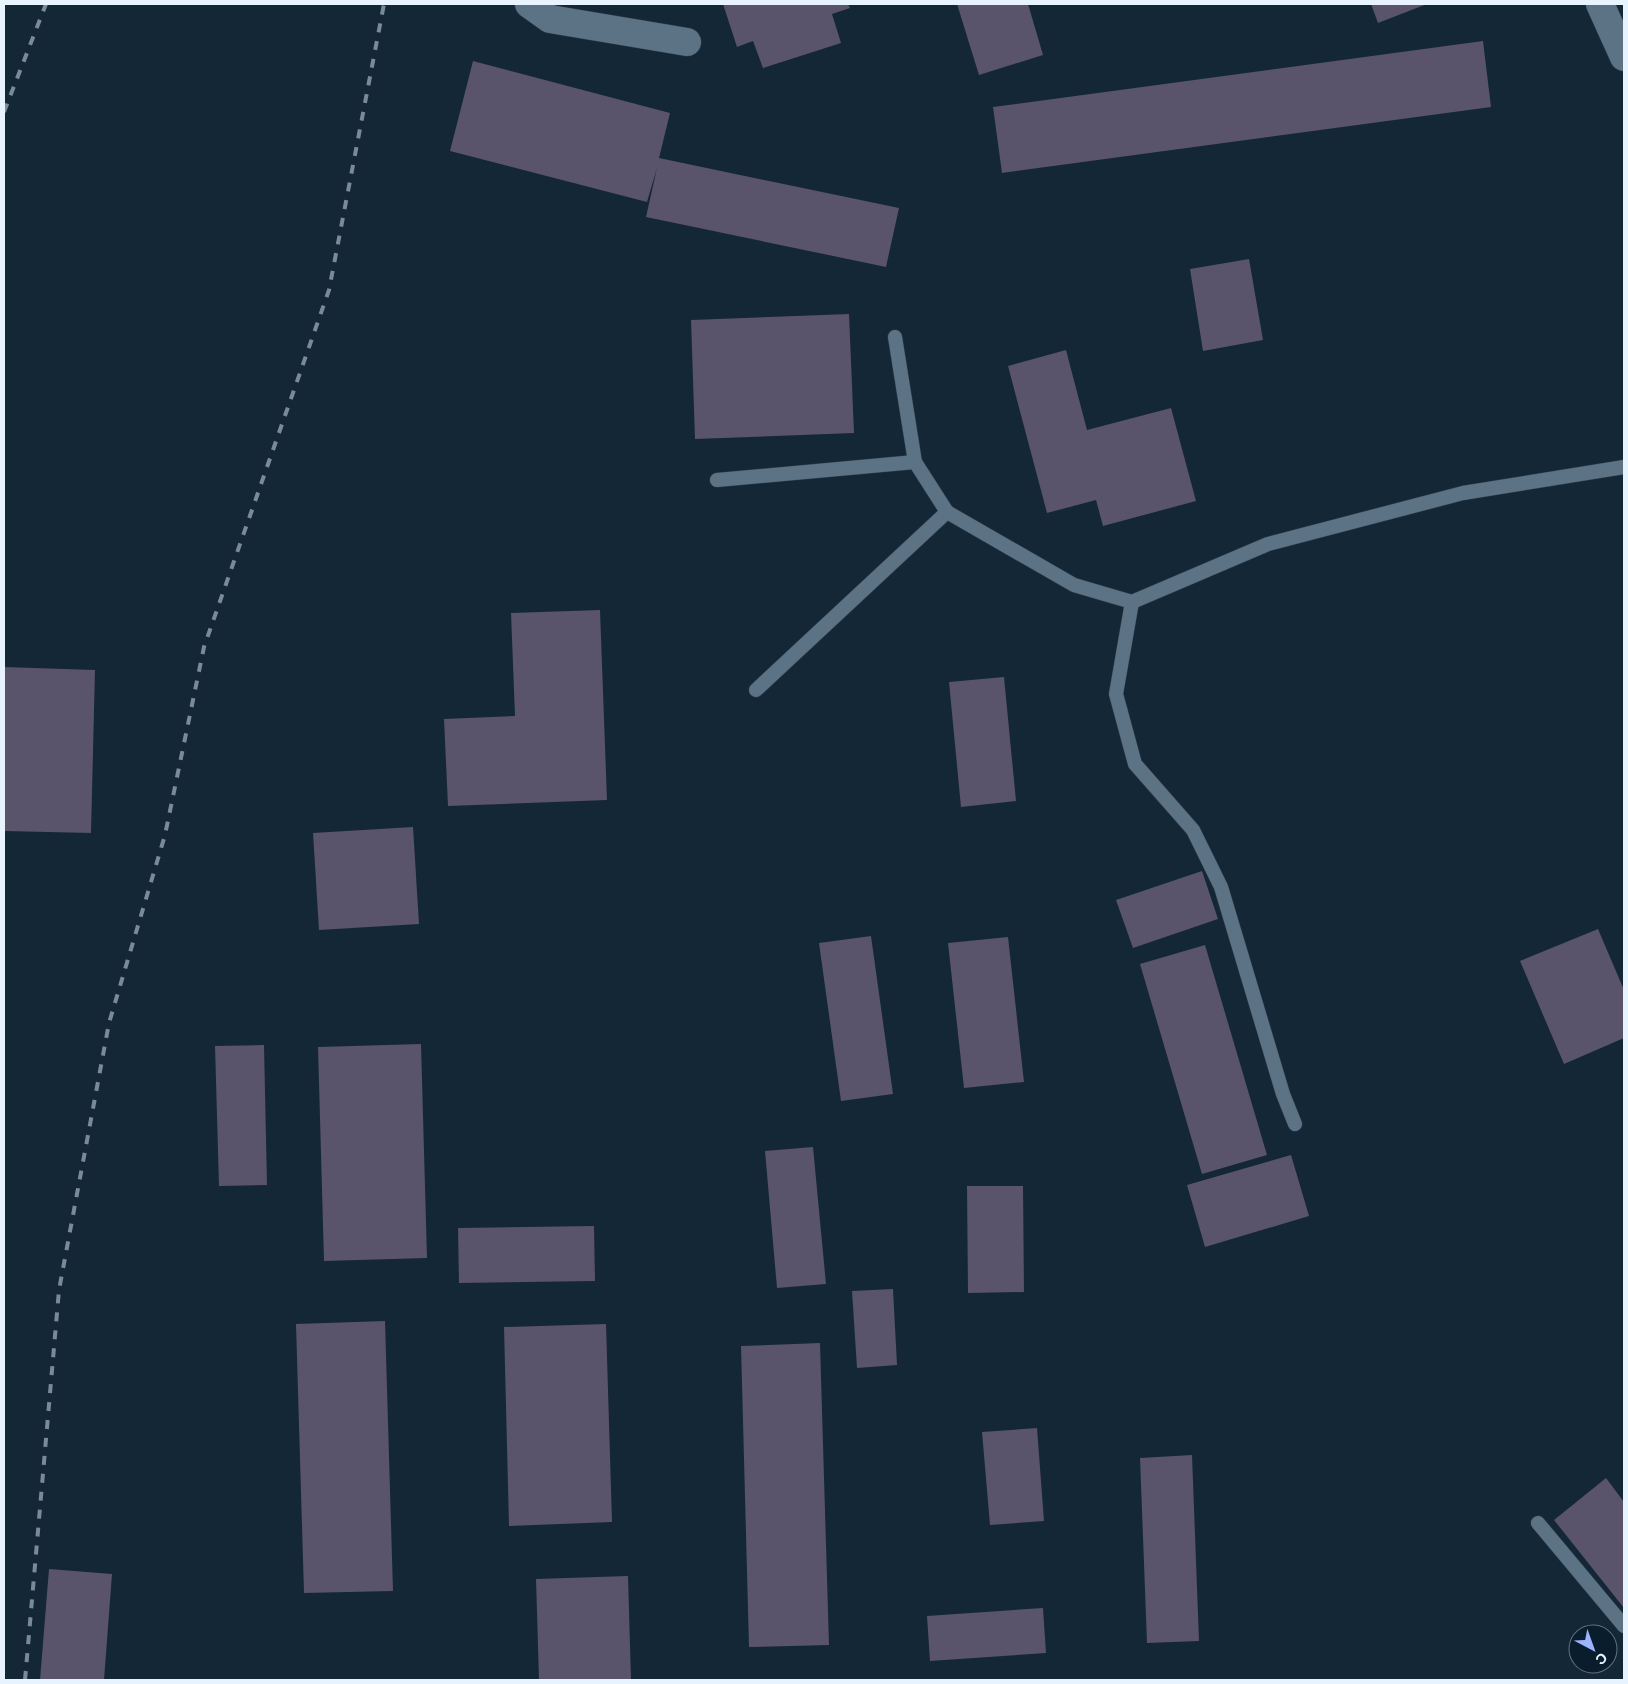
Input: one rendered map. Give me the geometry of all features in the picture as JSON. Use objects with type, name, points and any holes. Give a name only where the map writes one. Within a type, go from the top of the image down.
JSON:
[{"type":"street","points":[[529,4],[550,19],[687,42]]},
{"type":"street","points":[[1600,4],[1624,57]]},
{"type":"lane","points":[[895,337],[915,462],[947,512],[1074,585],[1132,602],[1268,544],[1463,493],[1624,467]]},
{"type":"lane","points":[[717,480],[915,462]]},
{"type":"lane","points":[[756,690],[947,512]]},
{"type":"lane","points":[[1132,602],[1116,694],[1136,764],[1193,830],[1221,887],[1283,1094],[1295,1124]]},
{"type":"lane","points":[[1538,1523],[1624,1626]]},
{"type":"building","points":[[723,4],[848,4],[850,8],[832,14],[841,43],[763,68],[753,41],[737,47]]},
{"type":"building","points":[[957,4],[1028,4],[1043,55],[979,75]]},
{"type":"building","points":[[1371,4],[1427,4],[1378,23]]},
{"type":"building","points":[[1483,41],[1491,107],[1002,173],[993,107]]},
{"type":"building","points":[[473,61],[670,113],[659,158],[899,208],[886,267],[646,217],[657,168],[647,202],[450,151]]},
{"type":"building","points":[[1249,259],[1263,340],[1203,351],[1190,269]]},
{"type":"building","points":[[849,314],[854,433],[695,439],[691,320]]},
{"type":"building","points":[[1066,350],[1087,430],[1171,408],[1196,501],[1103,526],[1096,500],[1047,513],[1008,366]]},
{"type":"building","points":[[600,610],[607,800],[448,806],[444,719],[515,716],[511,613]]},
{"type":"building","points":[[4,667],[95,670],[91,833],[4,831]]},
{"type":"building","points":[[1004,677],[1016,801],[961,807],[949,682]]},
{"type":"building","points":[[413,827],[419,924],[319,930],[313,833]]},
{"type":"building","points":[[1202,871],[1218,919],[1133,948],[1116,900]]},
{"type":"building","points":[[1598,929],[1624,990],[1624,1038],[1564,1064],[1520,961]]},
{"type":"building","points":[[871,936],[893,1094],[841,1101],[819,943]]},
{"type":"building","points":[[1008,937],[1024,1082],[964,1088],[948,943]]},
{"type":"building","points":[[1205,945],[1267,1155],[1202,1174],[1140,964]]},
{"type":"building","points":[[421,1044],[427,1258],[324,1261],[318,1047]]},
{"type":"building","points":[[264,1045],[267,1185],[219,1186],[215,1046]]},
{"type":"building","points":[[813,1147],[826,1284],[777,1288],[765,1151]]},
{"type":"building","points":[[1291,1155],[1309,1216],[1205,1247],[1187,1185]]},
{"type":"building","points":[[967,1186],[1023,1186],[1024,1292],[968,1293]]},
{"type":"building","points":[[594,1226],[595,1281],[459,1283],[458,1228]]},
{"type":"building","points":[[893,1289],[897,1365],[857,1368],[852,1291]]},
{"type":"building","points":[[385,1321],[393,1591],[304,1593],[296,1324]]},
{"type":"building","points":[[606,1324],[612,1522],[509,1526],[504,1327]]},
{"type":"building","points":[[820,1343],[829,1645],[749,1647],[741,1346]]},
{"type":"building","points":[[1037,1428],[1044,1521],[990,1525],[982,1432]]},
{"type":"building","points":[[1192,1455],[1199,1641],[1147,1643],[1140,1458]]},
{"type":"building","points":[[1606,1478],[1624,1502],[1624,1608],[1554,1520]]},
{"type":"building","points":[[49,1569],[112,1574],[104,1680],[40,1680]]},
{"type":"building","points":[[628,1576],[631,1680],[539,1680],[536,1579]]},
{"type":"building","points":[[1043,1608],[1046,1653],[930,1661],[927,1616]]},
{"type":"railway","points":[[4,112],[46,4]]},
{"type":"railway","points":[[25,1680],[59,1290],[109,1023],[165,835],[204,647],[329,290],[384,4]]}]
